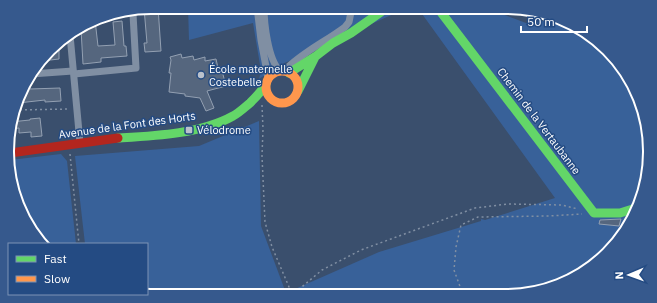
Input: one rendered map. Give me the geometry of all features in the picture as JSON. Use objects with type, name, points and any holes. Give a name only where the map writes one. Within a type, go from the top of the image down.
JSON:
[{"type":"main road","points":[[316,56],[293,99],[285,103],[276,103],[267,95],[267,82],[271,75],[284,72],[316,56],[333,43],[351,33],[378,14]]},
{"type":"main road","name":"Chemin de la Vertaubanne","points":[[442,14],[594,213]]},
{"type":"main road","points":[[284,72],[294,77],[297,83],[298,91]]},
{"type":"main road","name":"Avenue de la Font des Horts","points":[[14,152],[68,144],[201,128],[233,116],[262,91],[267,82]]},
{"type":"main road","name":"Avenue de la Font des Horts","points":[[243,108],[262,100],[272,100]]},
{"type":"main road","points":[[594,213],[620,213],[630,210]]},
{"type":"street","points":[[258,14],[267,72],[267,82]]},
{"type":"street","points":[[265,14],[267,38],[275,64],[284,72],[318,45],[345,27],[349,22],[351,14]]},
{"type":"street","points":[[38,74],[136,68],[133,16]]},
{"type":"street","points":[[70,40],[80,143]]},
{"type":"path","points":[[262,100],[265,222],[272,247],[289,289]]},
{"type":"path","points":[[21,110],[71,109]]},
{"type":"path","points":[[68,144],[79,243]]},
{"type":"path","points":[[298,289],[322,270],[361,250],[475,208],[508,204],[562,205],[594,213]]},
{"type":"path","points":[[461,289],[454,270],[456,247],[461,225],[478,217],[549,216],[594,213]]},
{"type":"shaded area","points":[[188,14],[393,14],[278,66],[259,79],[261,71],[253,23],[189,40]]},
{"type":"shaded area","points":[[422,14],[502,14],[526,23],[548,21],[574,32],[603,54],[620,75],[633,99],[642,134],[642,169],[633,204],[615,235],[603,249],[574,271],[558,279],[541,284],[523,288],[506,289],[295,289],[379,252],[481,221],[481,219],[485,220],[555,198]]},
{"type":"shaded area","points":[[259,121],[261,226],[285,289],[148,289],[148,243],[85,243],[75,156],[199,146]]},
{"type":"shaded area","points":[[61,154],[67,161],[76,243],[49,243],[37,228],[21,196],[14,160]]},
{"type":"building","points":[[145,14],[158,14],[161,51],[145,52],[144,43],[147,43]]},
{"type":"building","points":[[122,21],[124,46],[126,46],[127,56],[101,58],[101,62],[83,64],[81,33],[96,26],[98,46],[115,45],[113,22]]},
{"type":"building","points":[[59,50],[59,59],[49,60]]},
{"type":"building","points":[[181,54],[182,58],[193,56],[194,60],[205,57],[205,61],[216,59],[218,68],[221,67],[226,86],[207,91],[214,108],[206,111],[200,98],[169,92],[171,73],[169,73],[170,57]]},
{"type":"building","points":[[30,87],[30,89],[60,88],[61,101],[45,102],[45,100],[23,102]]},
{"type":"building","points":[[40,118],[42,136],[31,137],[31,132],[19,133],[19,128],[16,128],[18,121]]},
{"type":"building","points":[[621,219],[619,226],[599,224],[600,220]]},
{"type":"traffic: fast","points":[[289,73],[378,14]]},
{"type":"traffic: fast","points":[[442,14],[594,213],[620,213],[630,210]]},
{"type":"traffic: fast","points":[[298,91],[315,57]]},
{"type":"traffic: fast","points":[[118,138],[177,133],[206,127],[220,122],[242,110],[257,96],[266,84]]},
{"type":"traffic: slow","points":[[279,71],[285,71],[295,78],[298,87],[297,93],[291,100],[285,103],[279,103],[269,96],[266,90],[266,84],[273,74],[279,71]]},
{"type":"traffic: jam","points":[[14,152],[118,138]]},
{"type":"place","name":"École maternelle Costebelle","points":[[201,75]]},
{"type":"place","name":"Vélodrome","points":[[189,130]]}]
